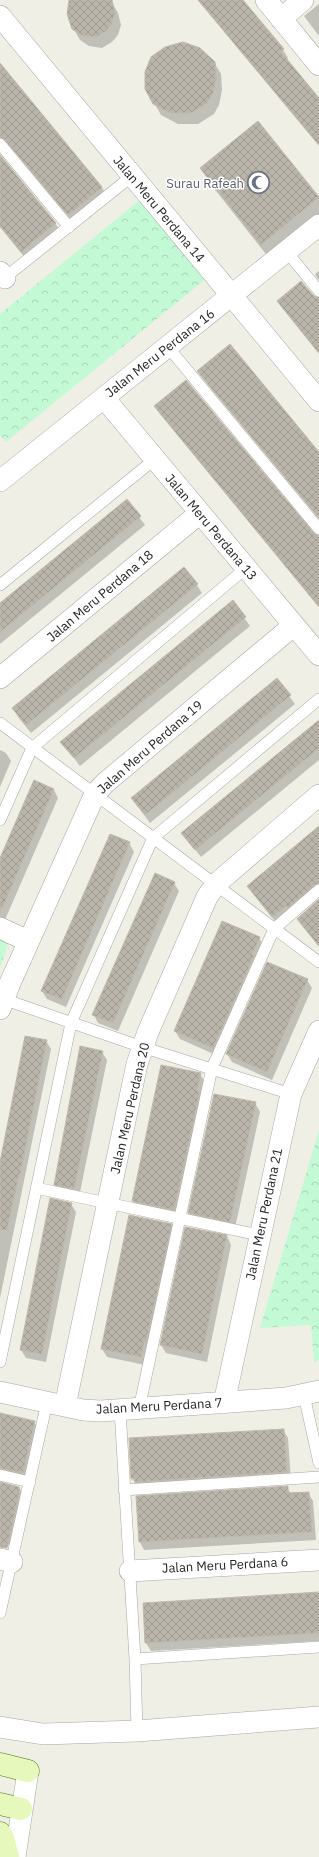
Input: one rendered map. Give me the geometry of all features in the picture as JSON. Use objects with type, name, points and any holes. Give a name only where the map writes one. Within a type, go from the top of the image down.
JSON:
[{"type":"main road","points":[[0,1764],[28,1771]]},
{"type":"main road","points":[[0,1804],[21,1809]]},
{"type":"street","points":[[266,0],[319,65]]},
{"type":"street","points":[[281,18],[303,0]]},
{"type":"street","name":"Jalan Meru Perdana 14","points":[[0,16],[319,401]]},
{"type":"street","name":"Jalan Meru Perdana 16","points":[[0,481],[319,225]]},
{"type":"street","name":"Jalan Meru Perdana 13","points":[[104,398],[293,626],[319,655]]},
{"type":"street","name":"Jalan Meru Perdana 18","points":[[0,678],[200,514]]},
{"type":"street","name":"Jalan Meru Perdana 19","points":[[2,1004],[28,941],[95,794],[111,778],[293,626]]},
{"type":"street","name":"Jalan Meru Perdana 20","points":[[56,1404],[108,1203],[142,1047],[207,897],[216,884],[225,874],[319,795]]},
{"type":"street","points":[[0,928],[28,941]]},
{"type":"street","name":"Jalan Meru Perdana 21","points":[[224,1403],[259,1235],[291,1094],[319,1031]]},
{"type":"street","name":"Jalan Meru Perdana 7","points":[[0,1392],[83,1410],[129,1410],[224,1403],[312,1393]]},
{"type":"street","name":"Jalan Meru Perdana 6","points":[[130,1571],[319,1560]]},
{"type":"street","points":[[0,1727],[43,1734],[137,1731],[319,1717]]},
{"type":"street","points":[[15,1857],[21,1809],[28,1771]]},
{"type":"lane","points":[[0,144],[69,227]]},
{"type":"lane","points":[[2,277],[69,227],[132,176]]},
{"type":"lane","points":[[287,252],[319,291]]},
{"type":"lane","points":[[168,347],[319,529]]},
{"type":"lane","points":[[0,585],[155,459]]},
{"type":"lane","points":[[0,820],[32,748],[246,568]]},
{"type":"lane","points":[[0,1362],[71,1023],[154,838],[319,699]]},
{"type":"lane","points":[[0,723],[319,962]]},
{"type":"lane","points":[[137,1731],[135,1659],[124,1490],[129,1410],[179,1218],[212,1068],[274,929],[319,890]]},
{"type":"lane","points":[[2,1004],[71,1023],[291,1094]]},
{"type":"lane","points":[[36,1188],[259,1235]]},
{"type":"lane","points":[[312,1393],[319,1463]]},
{"type":"lane","points":[[0,1614],[6,1560],[56,1404]]},
{"type":"lane","points":[[0,1475],[30,1482]]},
{"type":"lane","points":[[124,1490],[319,1477]]},
{"type":"lane","points":[[135,1659],[319,1647]]},
{"type":"green space","points":[[141,199],[207,278],[6,442],[0,435],[0,314]]},
{"type":"green space","points":[[0,936],[9,941],[0,968]]},
{"type":"green space","points":[[319,1130],[319,1360],[314,1362],[311,1325],[260,1328]]},
{"type":"building","points":[[69,0],[112,0],[115,13],[112,23],[106,31],[96,37],[81,35],[72,29],[67,14]]},
{"type":"building","points":[[198,0],[243,0],[284,49],[281,52],[319,98],[319,145]]},
{"type":"building","points":[[183,42],[200,48],[215,62],[216,78],[213,93],[207,103],[191,113],[171,113],[153,104],[145,89],[145,72],[151,57],[165,47]]},
{"type":"building","points":[[0,63],[102,187],[71,213],[67,214],[5,140],[0,137]]},
{"type":"building","name":"Surau Rafeah","points":[[258,121],[319,197],[261,245],[200,168]]},
{"type":"building","points":[[0,155],[56,223],[21,252],[0,226]]},
{"type":"building","points":[[301,281],[314,296],[319,298],[319,353],[277,301]]},
{"type":"building","points":[[230,344],[319,452],[319,518],[197,371]]},
{"type":"building","points":[[186,380],[314,533],[319,536],[319,607],[154,406]]},
{"type":"building","points":[[127,499],[141,516],[0,632],[0,603]]},
{"type":"building","points":[[184,567],[198,584],[26,725],[12,708]]},
{"type":"building","points":[[233,600],[246,617],[74,758],[60,742]]},
{"type":"building","points":[[277,678],[291,695],[145,815],[131,798]]},
{"type":"building","points":[[319,720],[319,748],[195,850],[181,833]]},
{"type":"building","points":[[34,780],[54,789],[0,913],[0,858]]},
{"type":"building","points":[[319,826],[319,883],[314,885],[288,908],[286,906],[272,917],[247,886]]},
{"type":"building","points":[[110,834],[130,842],[62,999],[41,991]]},
{"type":"building","points":[[155,873],[175,882],[113,1023],[92,1015]]},
{"type":"building","points":[[319,899],[319,946],[297,919]]},
{"type":"building","points":[[222,921],[260,937],[252,955],[254,956],[213,1048],[174,1031]]},
{"type":"building","points":[[267,962],[308,979],[267,1072],[226,1054]]},
{"type":"building","points":[[25,1036],[47,1040],[20,1175],[7,1230],[0,1230],[0,1162]]},
{"type":"building","points":[[80,1046],[103,1051],[74,1189],[54,1185]]},
{"type":"building","points":[[161,1065],[201,1073],[197,1091],[200,1091],[174,1210],[132,1201]]},
{"type":"building","points":[[214,1094],[256,1102],[230,1222],[188,1213]]},
{"type":"building","points":[[50,1198],[72,1203],[42,1354],[20,1350]]},
{"type":"building","points":[[129,1215],[172,1224],[146,1342],[144,1342],[141,1357],[101,1349]]},
{"type":"building","points":[[185,1227],[227,1235],[202,1354],[160,1345]]},
{"type":"building","points":[[0,1413],[35,1421],[23,1473],[0,1468]]},
{"type":"building","points":[[284,1429],[287,1472],[135,1482],[135,1478],[131,1479],[129,1438]]},
{"type":"building","points":[[0,1482],[19,1487],[20,1490],[7,1548],[0,1547]]},
{"type":"building","points":[[288,1486],[288,1493],[309,1492],[312,1532],[139,1542],[136,1496]]},
{"type":"building","points":[[319,1592],[319,1633],[145,1643],[143,1603]]},
{"type":"place","name":"Surau Rafeah","points":[[259,183]]}]
